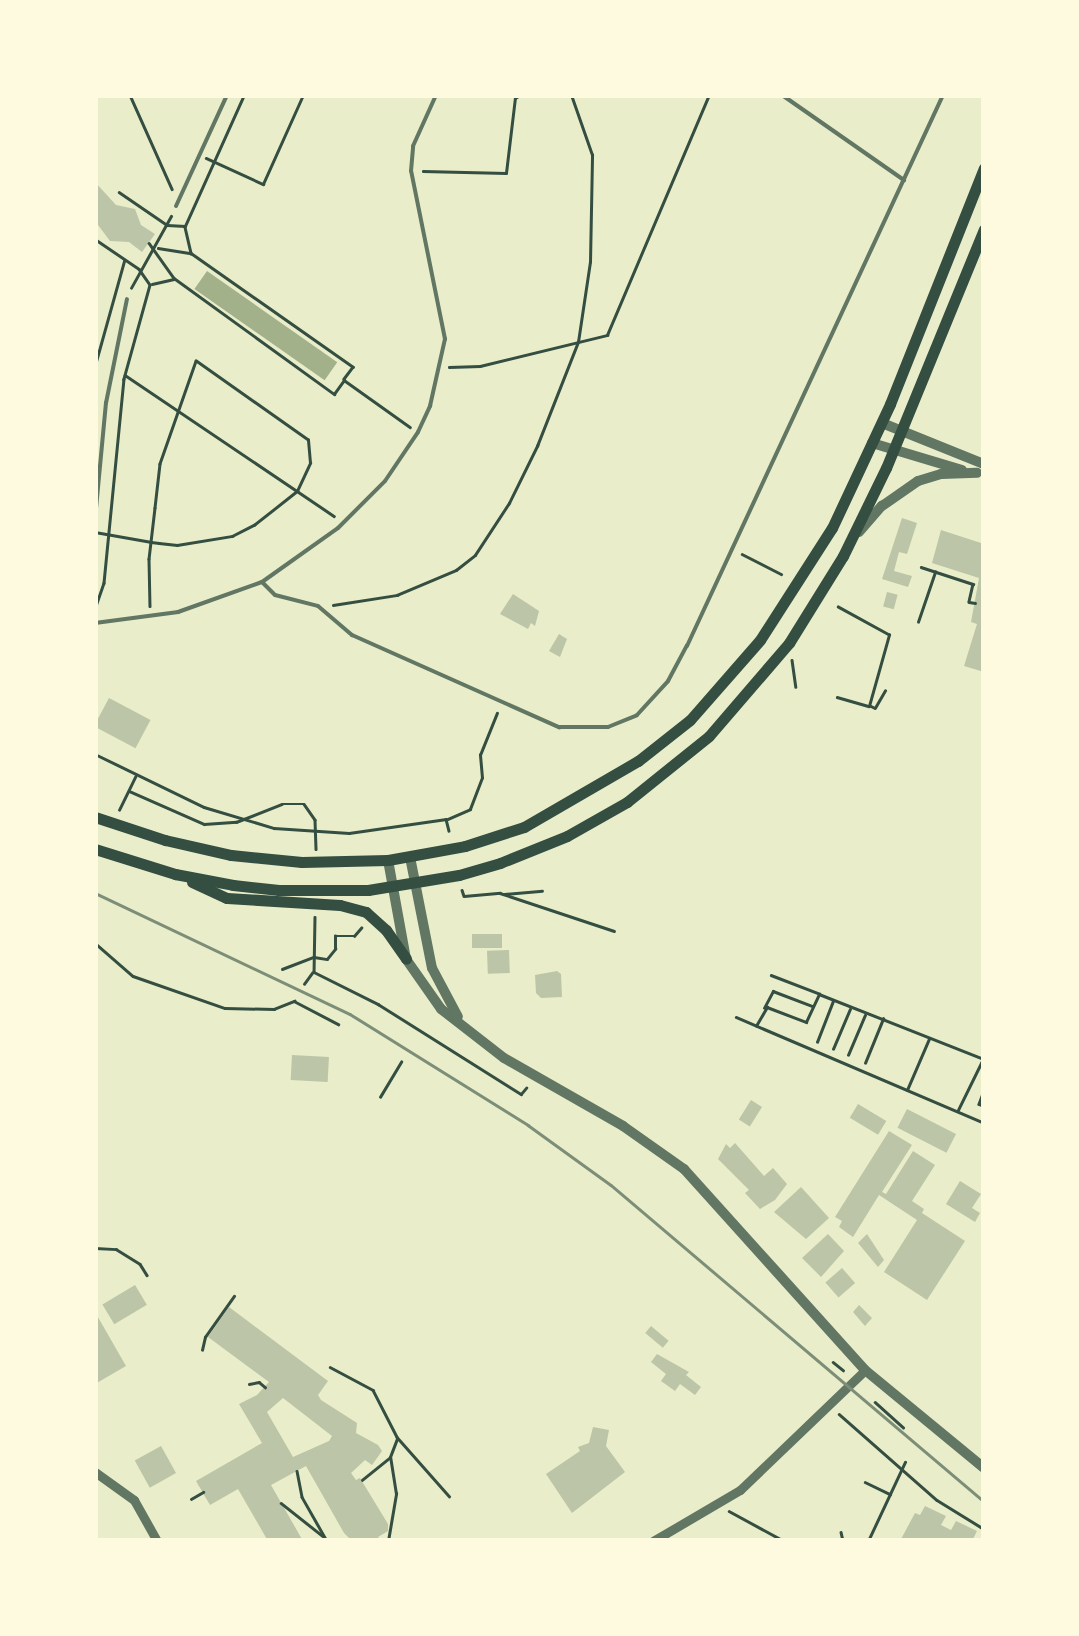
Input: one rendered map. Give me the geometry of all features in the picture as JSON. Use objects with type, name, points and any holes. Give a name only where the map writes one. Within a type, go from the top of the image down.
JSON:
[{"type":"main road","points":[[95,817],[165,840],[230,854],[302,862],[388,860],[494,838],[553,813],[638,761],[690,720],[760,640],[832,528],[882,422],[984,168]]},
{"type":"main road","points":[[175,874],[279,890],[393,888],[459,876],[537,849],[596,821],[655,782],[709,736],[754,688],[789,643],[843,556],[893,452],[984,229]]},
{"type":"main road","points":[[95,849],[175,874],[228,898],[340,905],[366,912],[406,959]]},
{"type":"street","points":[[882,422],[982,471]]},
{"type":"street","points":[[872,444],[982,471]]},
{"type":"street","points":[[843,556],[866,522],[897,492],[941,474],[982,471]]},
{"type":"street","points":[[410,857],[439,987],[474,1036]]},
{"type":"street","points":[[388,860],[406,959],[442,1010],[532,1076],[623,1126],[684,1168],[865,1370],[984,1468]]},
{"type":"street","points":[[653,1541],[724,1502],[865,1370]]},
{"type":"street","points":[[95,1472],[134,1500],[157,1541]]},
{"type":"lane","points":[[176,206],[227,95]]},
{"type":"lane","points":[[95,623],[151,617],[233,595],[262,582],[343,523],[385,482],[418,432],[442,364],[445,339],[412,171],[413,146],[436,95]]},
{"type":"lane","points":[[782,95],[904,180]]},
{"type":"lane","points":[[262,582],[275,594],[318,606],[352,635],[573,730],[608,727],[636,715],[668,681],[944,95]]},
{"type":"lane","points":[[95,519],[110,372],[127,299]]},
{"type":"path","points":[[130,95],[172,188],[181,196]]},
{"type":"path","points":[[191,254],[185,226],[244,95]]},
{"type":"path","points":[[200,155],[263,184],[303,95]]},
{"type":"path","points":[[412,171],[506,173],[515,98],[520,95]]},
{"type":"path","points":[[318,606],[361,604],[397,595],[456,570],[475,555],[523,474],[560,396],[578,342],[594,192],[592,156],[572,95]]},
{"type":"path","points":[[442,364],[454,369],[480,366],[607,335],[709,95]]},
{"type":"path","points":[[119,192],[167,224],[185,226]]},
{"type":"path","points":[[127,299],[176,206]]},
{"type":"path","points":[[95,240],[140,270],[150,285],[125,375],[104,583],[95,609]]},
{"type":"path","points":[[149,243],[174,278],[334,394],[354,366],[191,254],[154,247]]},
{"type":"path","points":[[95,365],[124,259]]},
{"type":"path","points":[[150,285],[174,278]]},
{"type":"path","points":[[95,532],[151,542],[202,544],[232,536],[254,525],[296,491],[310,464],[308,440],[196,361],[160,464],[151,542],[151,617]]},
{"type":"path","points":[[110,372],[125,375],[343,523]]},
{"type":"path","points":[[344,380],[418,432]]},
{"type":"path","points":[[733,549],[781,574]]},
{"type":"path","points":[[921,567],[973,584],[969,602],[974,603]]},
{"type":"path","points":[[918,622],[935,572]]},
{"type":"path","points":[[838,606],[890,635],[869,706]]},
{"type":"path","points":[[792,660],[796,688]]},
{"type":"path","points":[[838,697],[875,708],[885,691]]},
{"type":"path","points":[[95,754],[233,818],[312,834],[402,828],[470,810],[482,778],[480,754],[502,702]]},
{"type":"path","points":[[118,811],[136,776]]},
{"type":"path","points":[[128,790],[175,814]]},
{"type":"path","points":[[446,819],[449,831]]},
{"type":"path","points":[[462,890],[464,896],[542,891]]},
{"type":"path","points":[[500,894],[614,931]]},
{"type":"path","points":[[282,968],[314,957],[327,959],[335,950],[335,936],[354,936],[361,928]]},
{"type":"path","points":[[95,942],[133,976],[225,1008],[274,1009],[294,1002],[338,1024]]},
{"type":"path","points":[[304,984],[314,972],[314,957]]},
{"type":"path","points":[[314,972],[378,1004],[522,1094],[526,1088]]},
{"type":"path","points":[[771,975],[984,1059],[957,1112]]},
{"type":"path","points":[[756,1026],[773,992],[814,1006]]},
{"type":"path","points":[[763,1010],[767,1007],[806,1022],[819,994]]},
{"type":"path","points":[[817,1042],[834,1000]]},
{"type":"path","points":[[833,1049],[851,1006]]},
{"type":"path","points":[[848,1055],[866,1012]]},
{"type":"path","points":[[736,1017],[984,1123]]},
{"type":"path","points":[[864,1063],[883,1019]]},
{"type":"path","points":[[907,1090],[930,1038]]},
{"type":"path","points":[[380,1097],[401,1062]]},
{"type":"path","points":[[984,1091],[978,1104],[984,1106]]},
{"type":"path","points":[[95,1248],[116,1249],[140,1264],[147,1275]]},
{"type":"path","points":[[202,1350],[204,1337],[234,1296]]},
{"type":"path","points":[[330,1367],[373,1390],[397,1438],[449,1496]]},
{"type":"path","points":[[249,1384],[259,1382],[265,1387]]},
{"type":"path","points":[[875,1402],[903,1427]]},
{"type":"path","points":[[830,1406],[928,1492],[984,1529]]},
{"type":"path","points":[[852,1426],[857,1420]]},
{"type":"path","points":[[388,1541],[396,1494],[390,1457],[397,1438]]},
{"type":"path","points":[[362,1480],[390,1457]]},
{"type":"path","points":[[868,1541],[906,1462]]},
{"type":"path","points":[[297,1471],[302,1497],[326,1540]]},
{"type":"path","points":[[865,1482],[890,1494]]},
{"type":"path","points":[[928,1492],[932,1486]]},
{"type":"path","points":[[192,1499],[203,1492]]},
{"type":"path","points":[[282,1502],[326,1540]]},
{"type":"path","points":[[724,1502],[737,1519],[784,1541]]},
{"type":"path","points":[[841,1532],[843,1541]]},
{"type":"shaded area","points":[[207,271],[337,362],[325,380],[194,289]]},
{"type":"building","points":[[95,182],[116,205],[135,209],[141,225],[155,234],[142,252],[129,242],[110,241],[95,221]]},
{"type":"building","points":[[902,518],[917,523],[907,554],[899,552],[894,571],[912,576],[908,587],[882,579]]},
{"type":"building","points":[[941,530],[984,544],[984,672],[964,666],[977,624],[971,622],[979,578],[932,563]]},
{"type":"building","points":[[887,592],[898,595],[894,609],[883,606]]},
{"type":"building","points":[[513,594],[539,611],[535,626],[531,623],[528,629],[500,614]]},
{"type":"building","points":[[559,634],[567,639],[560,657],[549,651]]},
{"type":"building","points":[[109,698],[150,720],[135,748],[95,727]]},
{"type":"building","points":[[472,934],[502,934],[502,948],[472,948]]},
{"type":"building","points":[[509,950],[510,973],[488,974],[487,951]]},
{"type":"building","points":[[557,971],[561,974],[562,997],[541,998],[536,993],[535,975]]},
{"type":"building","points":[[292,1055],[329,1057],[328,1082],[291,1080]]},
{"type":"building","points":[[751,1100],[762,1107],[750,1126],[739,1120]]},
{"type":"building","points":[[858,1104],[886,1121],[878,1135],[850,1118]]},
{"type":"building","points":[[907,1109],[956,1134],[946,1153],[897,1128]]},
{"type":"building","points":[[889,1131],[912,1145],[882,1192],[886,1194],[913,1151],[935,1165],[912,1201],[924,1209],[922,1213],[965,1241],[927,1300],[884,1272],[917,1220],[879,1195],[853,1237],[839,1227],[842,1221],[835,1217]]},
{"type":"building","points":[[735,1143],[764,1176],[773,1168],[787,1184],[775,1200],[760,1209],[745,1193],[749,1190],[718,1159],[726,1144],[730,1148]]},
{"type":"building","points":[[960,1181],[981,1194],[972,1208],[980,1213],[975,1222],[946,1204]]},
{"type":"building","points":[[801,1187],[829,1218],[806,1239],[774,1212]]},
{"type":"building","points":[[828,1234],[844,1251],[821,1277],[802,1258]]},
{"type":"building","points":[[867,1234],[884,1260],[878,1267],[858,1243]]},
{"type":"building","points":[[842,1268],[855,1283],[839,1298],[825,1282]]},
{"type":"building","points":[[135,1285],[147,1305],[114,1324],[102,1305]]},
{"type":"building","points":[[859,1305],[872,1318],[865,1326],[853,1312]]},
{"type":"building","points":[[229,1307],[328,1381],[318,1395],[321,1400],[357,1423],[356,1433],[382,1451],[372,1465],[365,1460],[351,1473],[356,1480],[360,1478],[388,1524],[388,1531],[378,1537],[380,1541],[352,1541],[344,1533],[306,1466],[271,1485],[303,1541],[268,1541],[238,1489],[210,1505],[196,1481],[262,1443],[239,1404],[257,1395],[269,1382],[208,1337]],"holes":[[[283,1398],[332,1436],[293,1457],[267,1412]]]},
{"type":"building","points":[[95,1312],[126,1366],[95,1384]]},
{"type":"building","points":[[651,1326],[669,1341],[663,1348],[645,1333]]},
{"type":"building","points":[[657,1354],[689,1372],[686,1375],[701,1387],[695,1395],[680,1384],[675,1391],[661,1381],[666,1374],[651,1362]]},
{"type":"building","points":[[593,1427],[609,1430],[606,1446],[625,1472],[572,1513],[546,1474],[580,1451],[578,1447],[589,1443]]},
{"type":"building","points":[[161,1446],[176,1473],[150,1488],[135,1461]]},
{"type":"building","points":[[925,1506],[946,1516],[941,1525],[951,1530],[956,1521],[977,1531],[972,1541],[900,1541],[915,1513],[920,1515]]},
{"type":"tram line","points":[[95,893],[350,1014],[528,1125],[611,1185],[984,1501]]}]
